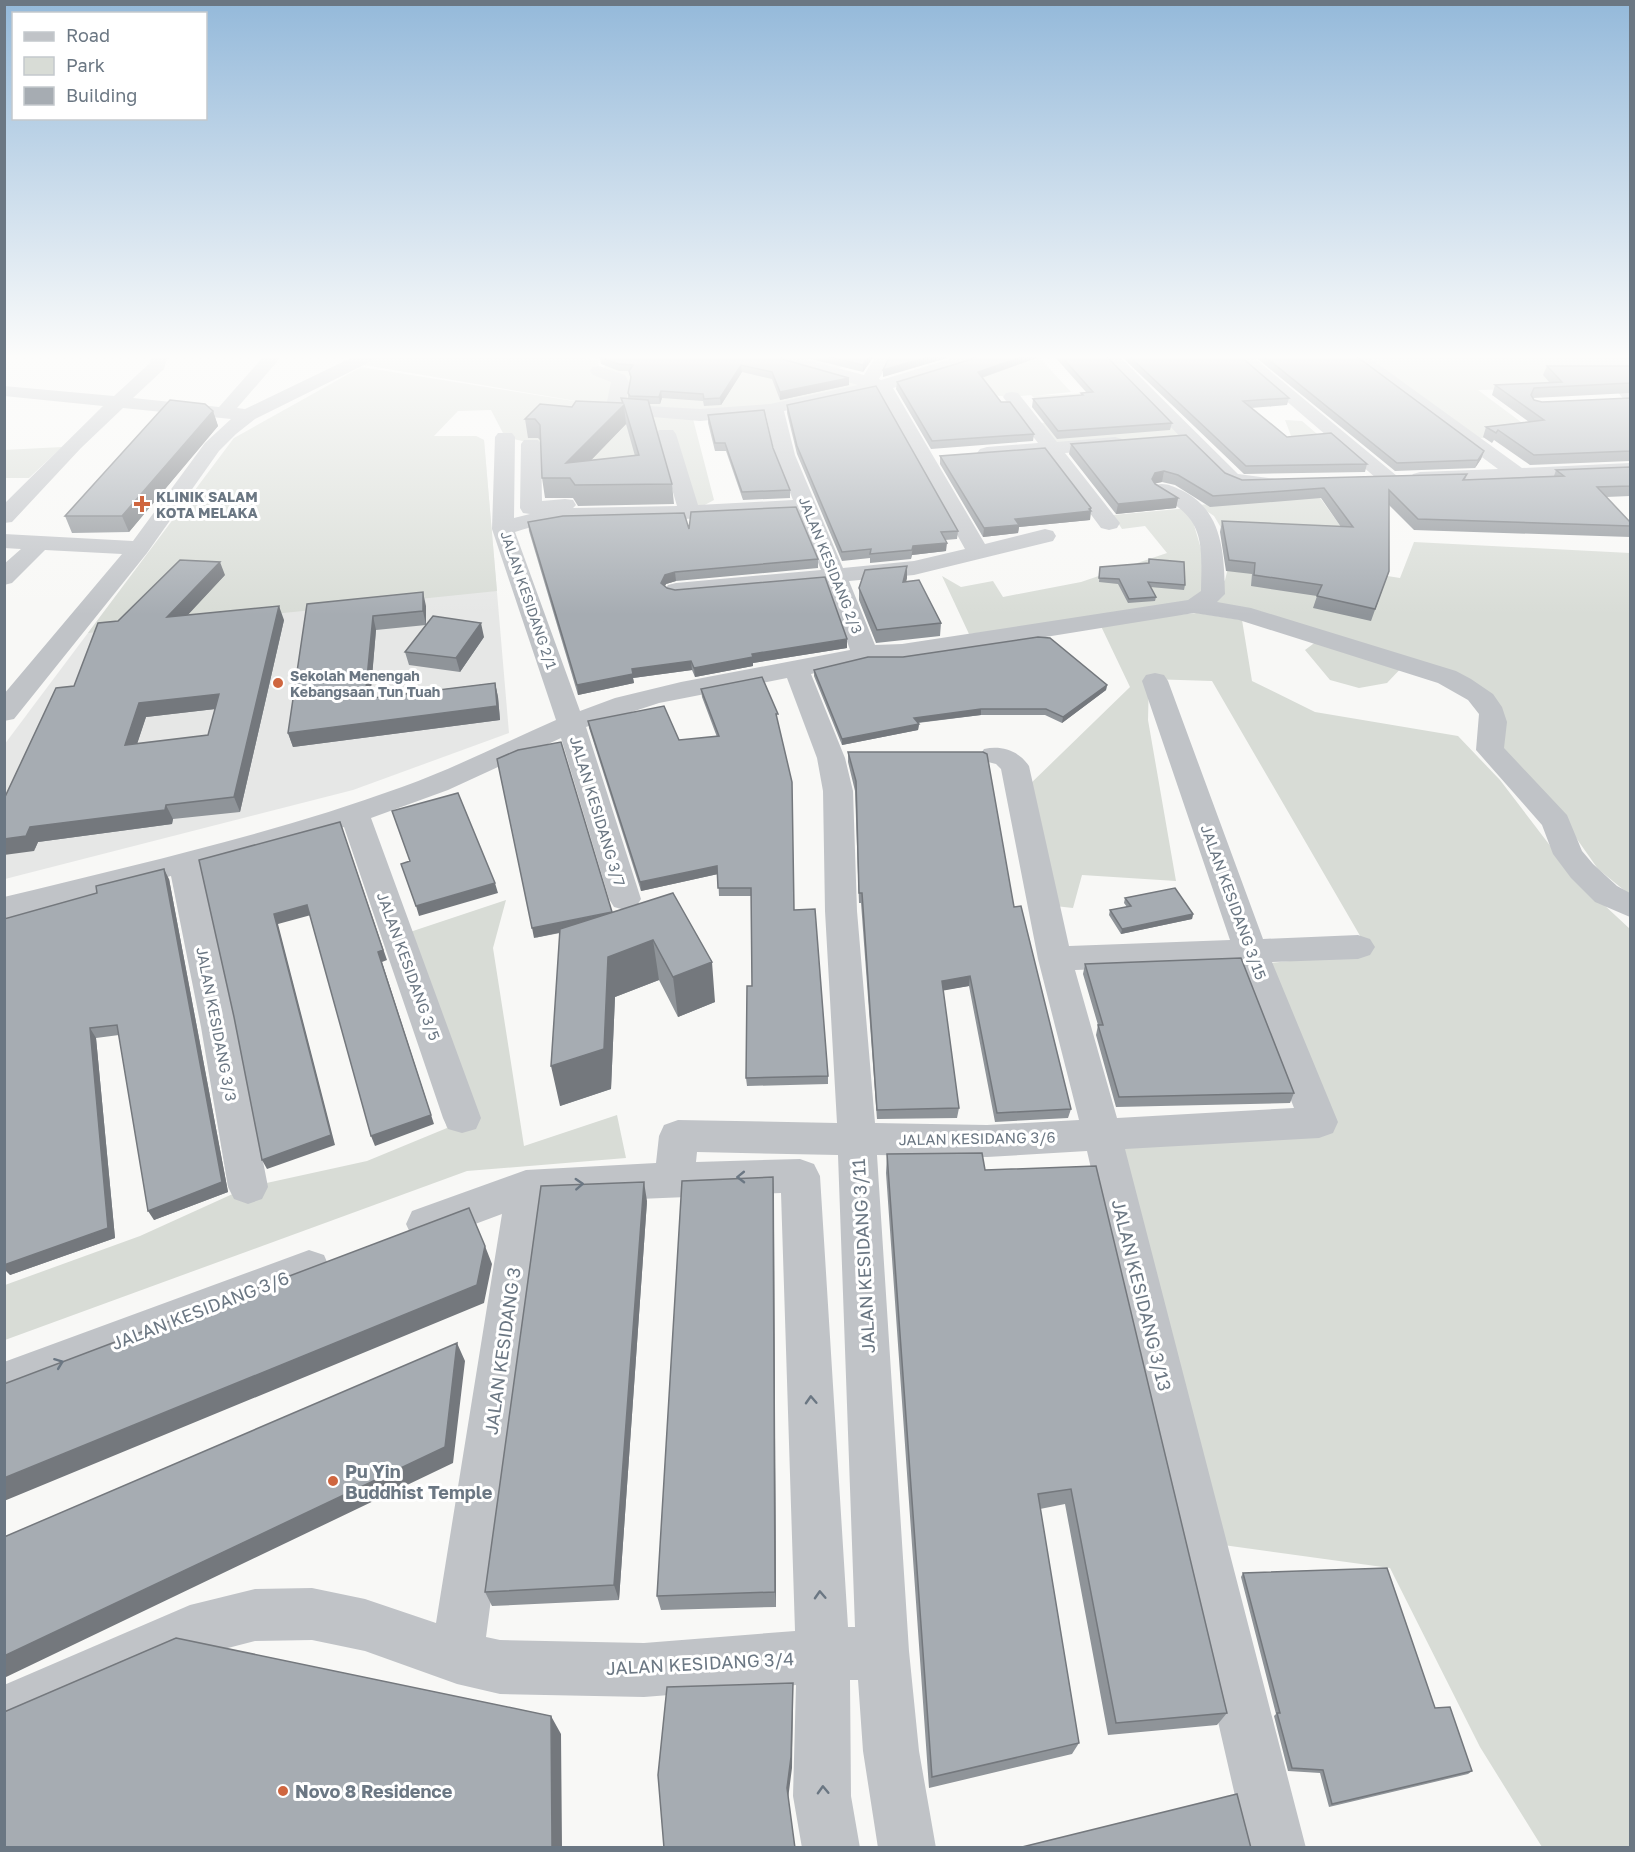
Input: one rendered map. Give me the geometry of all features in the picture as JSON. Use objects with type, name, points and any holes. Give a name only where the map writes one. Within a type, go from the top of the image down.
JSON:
[{"type":"street","points":[[4,517],[77,442]]},
{"type":"street","points":[[4,713],[32,676],[140,548],[217,442]]},
{"type":"street","name":"JALAN KESIDANG 2/1","points":[[505,442],[503,529],[571,724]]},
{"type":"street","points":[[668,442],[686,504]]},
{"type":"street","name":"JALAN KESIDANG 2/3","points":[[783,442],[863,646],[863,653]]},
{"type":"street","points":[[914,442],[978,552]]},
{"type":"street","points":[[1047,442],[1110,523]]},
{"type":"street","points":[[966,454],[1126,442]]},
{"type":"street","points":[[1195,442],[1231,478],[1251,483],[1283,483]]},
{"type":"street","points":[[1345,442],[1390,480]]},
{"type":"street","points":[[1475,442],[1518,474]]},
{"type":"street","points":[[531,444],[531,507],[686,504],[807,506]]},
{"type":"street","points":[[923,457],[944,456]]},
{"type":"street","points":[[1358,481],[1630,469]]},
{"type":"street","points":[[1162,489],[1192,505],[1203,516],[1208,528],[1214,570],[1214,594],[1194,606]]},
{"type":"street","points":[[503,529],[530,520],[686,504]]},
{"type":"street","points":[[676,590],[914,568],[1045,536]]},
{"type":"street","points":[[4,541],[140,548]]},
{"type":"street","points":[[4,578],[40,542]]},
{"type":"street","points":[[4,908],[184,862],[355,814],[471,770],[601,711],[655,696],[797,671],[856,657],[863,653],[902,652],[1150,611],[1194,606],[1242,613],[1447,677],[1464,686],[1481,698],[1491,709],[1493,720],[1488,741],[1490,750],[1556,822],[1568,854],[1582,872],[1606,894],[1630,906]]},
{"type":"street","name":"JALAN KESIDANG 3/11","points":[[797,671],[831,758],[838,791],[841,911],[857,1139],[882,1651],[891,1751],[907,1848]]},
{"type":"street","name":"JALAN KESIDANG 3/15","points":[[1155,681],[1251,953],[1319,1122]]},
{"type":"street","name":"JALAN KESIDANG 3/7","points":[[571,724],[626,899]]},
{"type":"street","name":"JALAN KESIDANG 3/13","points":[[994,756],[1006,758],[1015,766],[1055,959],[1102,1134],[1277,1848]]},
{"type":"street","name":"JALAN KESIDANG 3/5","points":[[355,814],[462,1118]]},
{"type":"street","name":"JALAN KESIDANG 3/3","points":[[184,862],[219,1028],[248,1187]]},
{"type":"street","points":[[1055,959],[1358,947]]},
{"type":"street","name":"JALAN KESIDANG 3/6","points":[[675,1179],[678,1136],[987,1141],[1319,1122]]},
{"type":"street","points":[[393,1237],[526,1187],[675,1179],[800,1176],[823,1656],[822,1796],[831,1848]]},
{"type":"street","name":"JALAN KESIDANG 3","points":[[457,1658],[526,1187]]},
{"type":"street","name":"JALAN KESIDANG 3/6","points":[[4,1384],[348,1254]]},
{"type":"street","name":"JALAN KESIDANG 3/4","points":[[4,1713],[190,1631],[255,1616],[312,1614],[333,1618],[365,1625],[457,1658],[500,1667],[644,1670],[882,1651]]},
{"type":"shaded area","name":"Sekolah Menengah Kebangsaan Tun Tuah","points":[[231,442],[484,442],[509,733],[353,790],[5,879],[4,745]]},
{"type":"green space","points":[[231,442],[484,442],[497,591],[88,633]]},
{"type":"green space","points":[[529,442],[650,442],[641,475],[572,482],[566,451]]},
{"type":"green space","points":[[669,442],[699,442],[714,500],[690,513]]},
{"type":"green space","points":[[1047,442],[1121,442],[1051,448]]},
{"type":"green space","points":[[62,447],[29,478],[5,478],[4,450]]},
{"type":"green space","points":[[1318,495],[1344,531],[1337,568],[1400,578],[1414,542],[1630,553],[1630,895],[1598,869],[1560,815],[1488,741],[1491,709],[1405,664],[1387,683],[1359,688],[1330,680],[1305,650],[1321,638],[1194,606],[969,634],[942,576],[961,587],[993,581],[1003,597],[1081,582],[1167,553],[1145,526],[1122,529],[1113,515],[1189,508],[1214,593],[1225,580],[1229,564],[1223,531],[1214,516],[1198,505]]},
{"type":"green space","points":[[1197,613],[1242,620],[1252,681],[1315,712],[1458,736],[1500,780],[1574,877],[1630,929],[1630,1847],[1542,1847],[1480,1747],[1390,1568],[1216,1544],[1116,1147],[1326,1128],[1269,963],[1370,953],[1212,681],[1149,679],[1148,720],[1176,881],[1082,875],[1073,908],[1046,905],[1027,787],[1130,687],[1099,622]]},
{"type":"green space","points":[[506,900],[493,948],[524,1146],[617,1115],[626,1158],[467,1171],[5,1340],[5,1285],[140,1236],[248,1187],[367,1161],[447,1128],[398,936]]},
{"type":"building","points":[[132,442],[186,442],[122,516],[65,516]]},
{"type":"building","points":[[541,442],[587,442],[566,463],[639,455],[635,442],[660,442],[672,484],[575,485],[570,478],[542,478]]},
{"type":"building","points":[[772,442],[790,490],[742,492],[725,443],[715,443]]},
{"type":"building","points":[[796,442],[908,442],[958,531],[941,532],[947,543],[913,546],[912,550],[870,554],[871,549],[842,552]]},
{"type":"building","points":[[1194,442],[1225,473],[1242,480],[1467,474],[1463,480],[1564,476],[1556,470],[1630,467],[1630,486],[1597,487],[1630,522],[1630,526],[1418,519],[1389,490],[1389,571],[1375,609],[1317,596],[1322,585],[1254,575],[1255,563],[1229,560],[1222,521],[1353,527],[1324,488],[1213,496],[1178,475],[1164,471],[1155,473],[1152,479],[1155,484],[1178,498],[1118,504],[1071,444]]},
{"type":"building","points":[[1221,442],[1342,442],[1367,464],[1246,466]]},
{"type":"building","points":[[1371,442],[1472,442],[1484,451],[1478,460],[1397,463]]},
{"type":"building","points":[[1516,442],[1630,442],[1630,451],[1534,455]]},
{"type":"building","points":[[1045,448],[1091,511],[1015,519],[1019,525],[984,528],[940,456]]},
{"type":"building","points":[[796,507],[818,559],[675,572],[665,575],[661,583],[675,590],[825,577],[847,639],[752,654],[753,657],[694,668],[691,661],[632,669],[633,674],[577,685],[528,522],[563,516],[684,513],[689,529],[691,512]]},
{"type":"building","points":[[1149,559],[1184,562],[1185,585],[1148,582],[1156,597],[1129,599],[1119,579],[1099,578],[1100,567],[1149,563]]},
{"type":"building","points":[[180,560],[220,562],[167,617],[279,606],[234,797],[166,805],[165,810],[30,827],[26,836],[4,839],[4,799],[56,688],[74,686],[98,623],[118,621]],"holes":[[[219,694],[208,735],[125,745],[139,703]]]},
{"type":"building","points":[[907,566],[903,582],[919,580],[941,623],[877,630],[859,588],[865,570]]},
{"type":"building","points":[[423,592],[423,611],[373,616],[365,699],[495,683],[497,706],[288,733],[307,604]]},
{"type":"building","points":[[433,616],[481,623],[456,658],[405,652]]},
{"type":"building","points":[[1038,637],[1050,638],[1107,685],[1063,717],[1046,709],[981,709],[914,718],[919,724],[842,739],[814,670],[868,657],[903,657]]},
{"type":"building","points":[[762,677],[778,714],[776,714],[792,782],[794,910],[815,909],[828,1076],[746,1078],[747,986],[752,986],[751,888],[718,888],[717,866],[640,882],[588,721],[664,706],[679,740],[719,736],[701,689]]},
{"type":"building","points":[[561,742],[612,912],[532,928],[497,759],[518,750]]},
{"type":"building","points":[[848,752],[983,752],[987,754],[1014,907],[1021,906],[1071,1109],[997,1113],[970,976],[942,981],[959,1108],[877,1110],[862,893],[859,893],[856,781]]},
{"type":"building","points":[[458,793],[495,883],[416,906],[401,864],[410,861],[392,811]]},
{"type":"building","points":[[340,822],[383,950],[378,952],[431,1115],[371,1136],[307,905],[274,914],[331,1135],[262,1160],[234,1017],[199,860]]},
{"type":"building","points":[[164,869],[222,1182],[148,1211],[117,1025],[90,1028],[108,1228],[4,1265],[4,919],[97,893],[96,886]]},
{"type":"building","points":[[1175,888],[1193,914],[1122,929],[1110,910],[1131,906],[1125,898]]},
{"type":"building","points":[[673,893],[712,962],[673,977],[653,940],[608,957],[604,1049],[551,1066],[560,929]]},
{"type":"building","points":[[1241,958],[1294,1093],[1119,1097],[1098,1025],[1103,1025],[1085,964]]},
{"type":"building","points":[[982,1153],[985,1170],[1096,1166],[1227,1713],[1116,1723],[1071,1489],[1038,1494],[1079,1743],[932,1777],[887,1154]]},
{"type":"building","points":[[773,1177],[775,1592],[657,1596],[682,1181]]},
{"type":"building","points":[[644,1182],[614,1585],[485,1592],[541,1186]]},
{"type":"building","points":[[469,1208],[485,1246],[477,1285],[4,1478],[4,1384]]},
{"type":"building","points":[[457,1343],[445,1447],[4,1656],[4,1537]]},
{"type":"building","points":[[1387,1568],[1435,1708],[1450,1707],[1472,1771],[1332,1804],[1323,1770],[1292,1768],[1243,1573]]},
{"type":"building","name":"Novo 8 Residence","points":[[176,1638],[551,1716],[552,1848],[4,1848],[4,1712]]},
{"type":"building","points":[[793,1683],[791,1757],[787,1788],[795,1848],[664,1848],[658,1775],[667,1687]]},
{"type":"building","points":[[1237,1794],[1251,1848],[1018,1848]]},
{"type":"place","name":"KLINIK SALAM KOTA MELAKA","points":[[142,504]]},
{"type":"place","name":"Sekolah Menengah Kebangsaan Tun Tuah","points":[[278,683]]},
{"type":"place","name":"Pu Yin Buddhist Temple","points":[[333,1481]]},
{"type":"place","name":"Novo 8 Residence","points":[[283,1791]]}]
